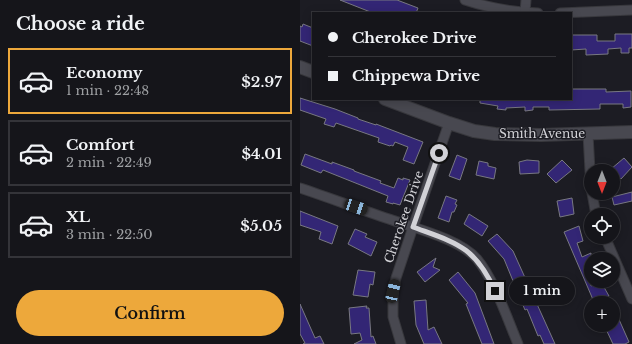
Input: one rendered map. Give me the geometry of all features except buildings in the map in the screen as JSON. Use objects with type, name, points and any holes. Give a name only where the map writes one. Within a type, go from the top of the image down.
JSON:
[{"type":"main road","points":[[300,68],[312,72]]},
{"type":"main road","name":"Smith Avenue","points":[[388,100],[449,123],[474,130],[518,136],[632,132]]},
{"type":"street","points":[[465,0],[504,10],[525,12],[526,0]]},
{"type":"street","points":[[572,12],[632,10]]},
{"type":"street","name":"Cherokee Drive","points":[[401,344],[393,317],[393,291],[413,227],[449,123]]},
{"type":"street","points":[[588,134],[590,164]]},
{"type":"street","points":[[300,188],[454,242],[465,249],[476,258],[490,278],[518,344]]},
{"type":"street","points":[[609,244],[628,281],[632,299]]},
{"type":"route","points":[[439,153],[413,227],[454,242],[465,249],[476,258],[482,266],[490,278],[495,291]]}]
